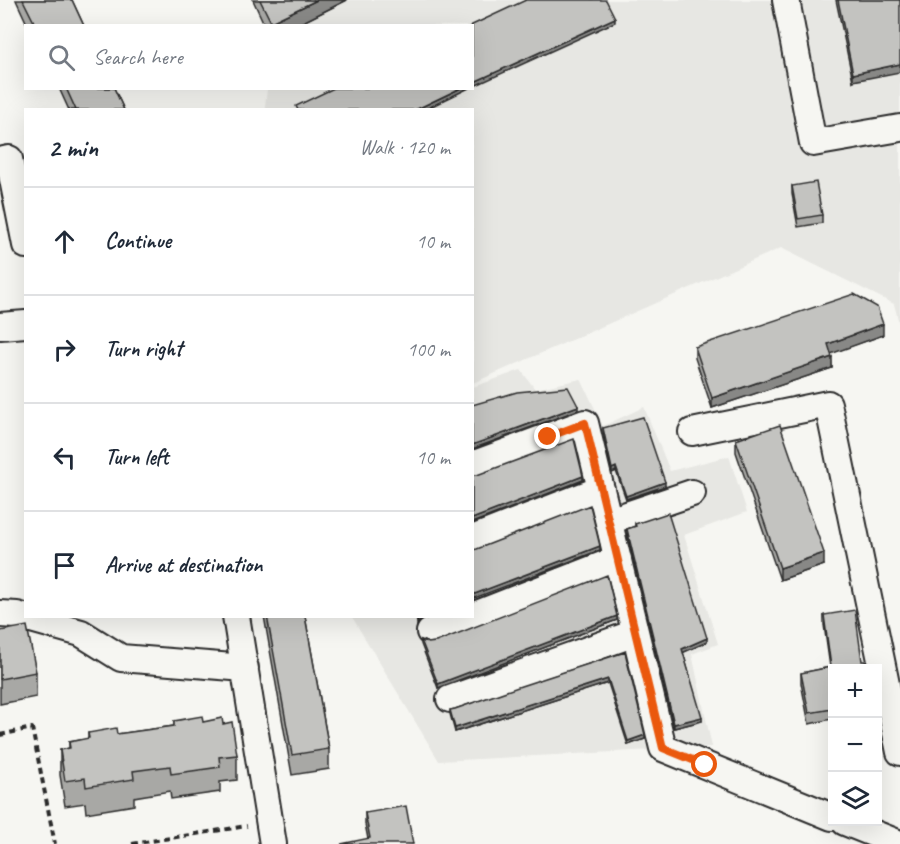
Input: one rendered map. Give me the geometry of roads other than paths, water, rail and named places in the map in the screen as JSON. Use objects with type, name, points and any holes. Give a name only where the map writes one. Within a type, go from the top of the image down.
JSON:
[{"type":"lane","points":[[786,0],[813,143],[900,128]]},
{"type":"lane","points":[[0,161],[9,159],[24,234]]},
{"type":"lane","points":[[0,326],[24,324]]},
{"type":"lane","points":[[692,432],[828,404],[900,752]]},
{"type":"lane","points":[[474,464],[585,423],[663,748],[828,815]]},
{"type":"lane","points":[[474,538],[601,489]]},
{"type":"lane","points":[[609,520],[692,493]]},
{"type":"lane","points":[[474,615],[618,560]]},
{"type":"lane","points":[[0,614],[24,617]]},
{"type":"lane","points":[[28,618],[81,633],[121,658],[245,668]]},
{"type":"lane","points":[[236,618],[272,833]]},
{"type":"lane","points":[[430,632],[466,618]]},
{"type":"lane","points":[[450,699],[635,633]]},
{"type":"lane","points":[[855,826],[900,844]]}]
